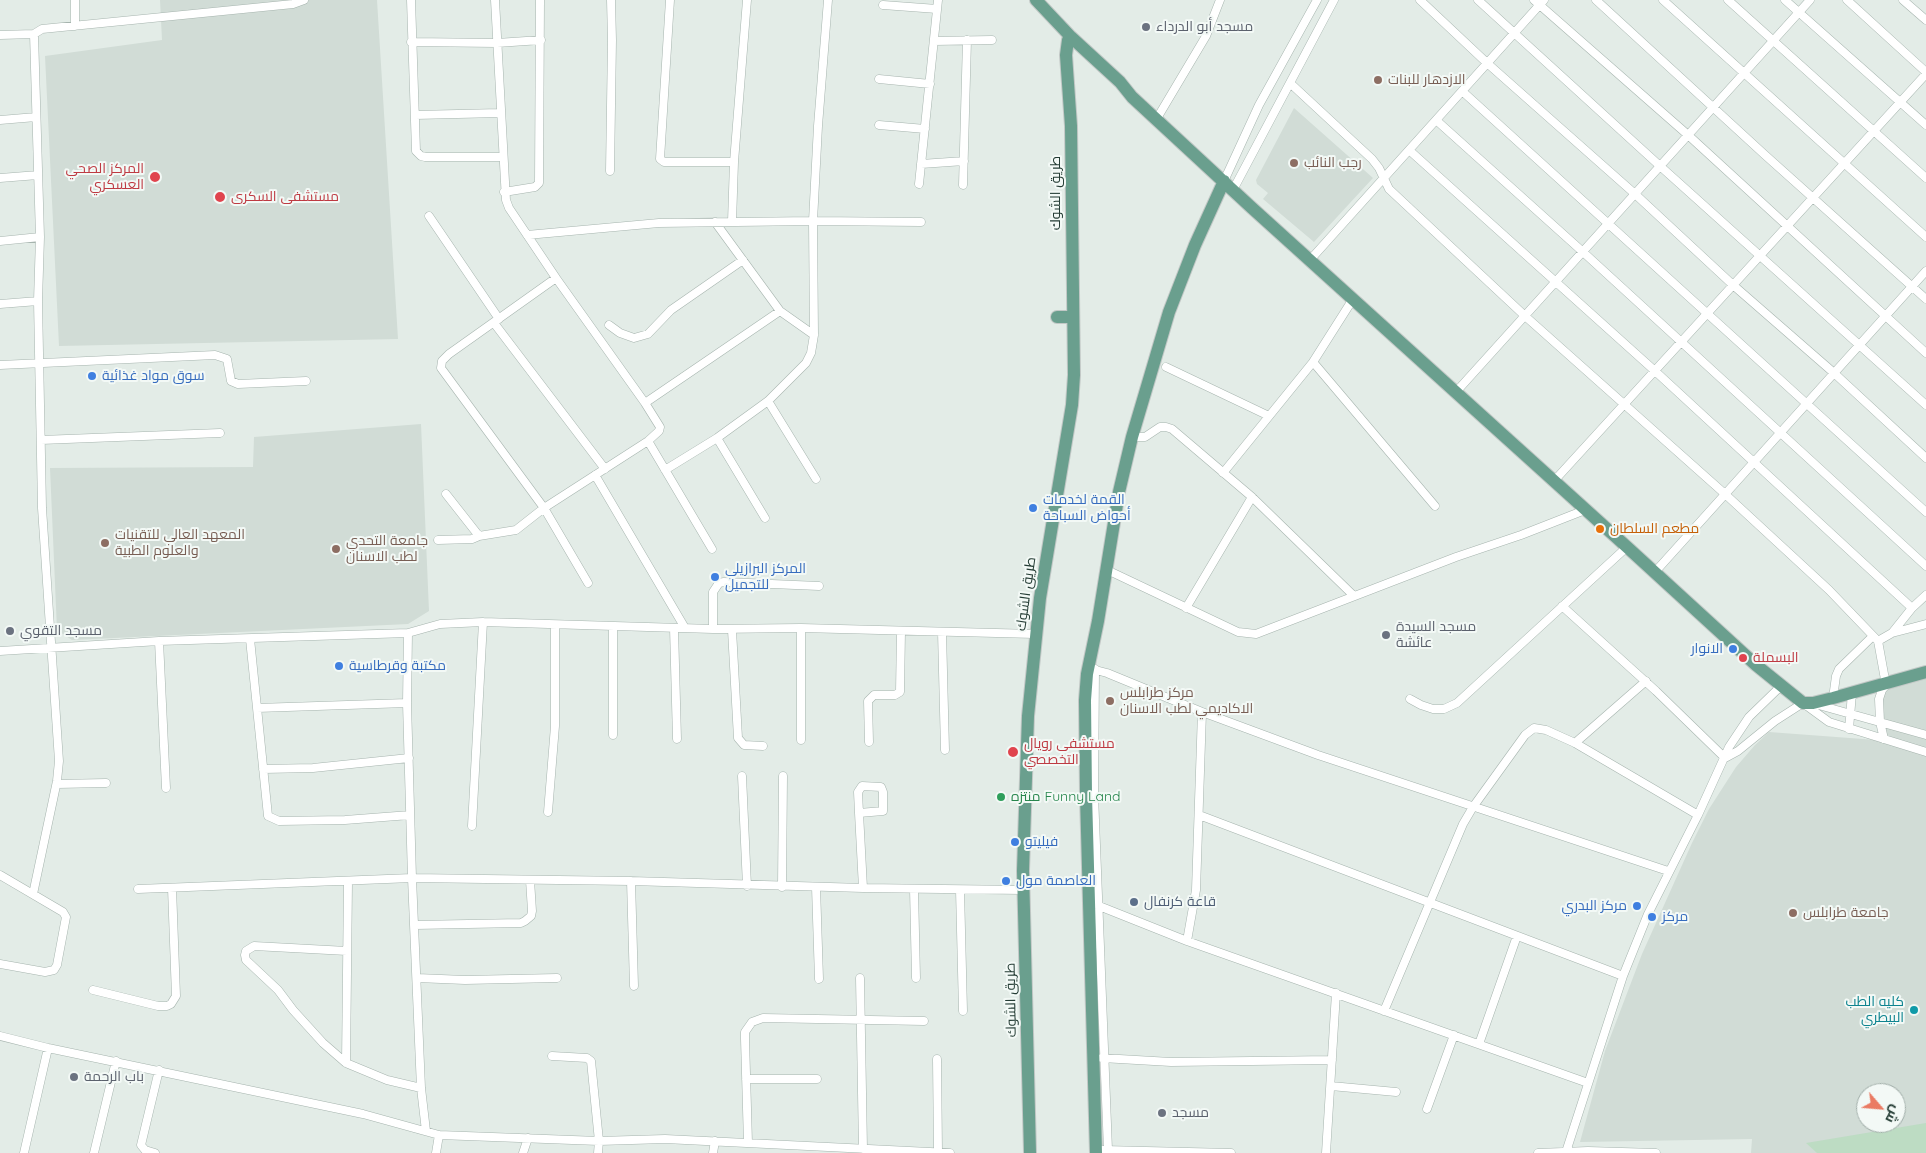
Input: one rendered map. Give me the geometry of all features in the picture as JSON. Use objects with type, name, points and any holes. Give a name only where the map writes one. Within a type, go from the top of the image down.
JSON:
[{"type":"main road","points":[[1028,0],[1069,39],[1120,82],[1132,97],[1156,120],[1781,686],[1808,703],[1886,685],[1926,672]]},
{"type":"main road","points":[[1036,0],[1069,39]]},
{"type":"main road","name":"طريق الشوك","points":[[1030,1153],[1024,890],[1024,788],[1028,716],[1036,634],[1072,405],[1074,375],[1071,126],[1066,55],[1069,39]]},
{"type":"main road","points":[[1100,1151],[1094,903],[1085,700],[1105,569],[1119,492],[1132,436],[1172,304],[1195,245],[1228,185]]},
{"type":"main road","points":[[1057,317],[1072,317]]},
{"type":"street","points":[[75,0],[75,26]]},
{"type":"street","points":[[0,35],[34,34],[42,28],[293,4],[304,0]]},
{"type":"street","points":[[411,0],[416,151],[421,156],[502,157]]},
{"type":"street","points":[[438,540],[469,540],[479,536],[516,530],[544,508],[648,441],[659,431],[660,427],[509,208],[504,192],[495,0]]},
{"type":"street","points":[[504,192],[535,187],[539,183],[540,0]]},
{"type":"street","points":[[610,171],[611,0]]},
{"type":"street","points":[[670,0],[660,159],[664,162],[734,162]]},
{"type":"street","points":[[732,222],[734,162],[747,0]]},
{"type":"street","points":[[665,470],[717,438],[768,401],[806,363],[811,353],[814,335],[813,221],[828,0]]},
{"type":"street","points":[[919,184],[938,0]]},
{"type":"street","points":[[1156,120],[1206,36],[1220,0]]},
{"type":"street","points":[[1228,185],[1259,105],[1317,0]]},
{"type":"street","points":[[1228,185],[1290,83],[1334,0]]},
{"type":"street","points":[[1420,0],[1487,63],[1635,194],[1733,285],[1834,373],[1926,458]]},
{"type":"street","points":[[1478,0],[1926,404]]},
{"type":"street","points":[[1596,0],[1926,299]]},
{"type":"street","points":[[1663,0],[1926,237]]},
{"type":"street","points":[[1728,0],[1926,178]]},
{"type":"street","points":[[1785,0],[1926,125]]},
{"type":"street","points":[[1456,392],[1810,0]]},
{"type":"street","points":[[1554,481],[1926,73],[1847,0]]},
{"type":"street","points":[[1903,0],[1926,20]]},
{"type":"street","points":[[1310,260],[1514,33],[1539,2],[1688,135],[1926,353]]},
{"type":"street","points":[[884,6],[937,9]]},
{"type":"street","points":[[33,894],[57,784],[59,761],[42,508],[38,301],[40,237],[34,34]]},
{"type":"street","points":[[411,42],[497,43],[541,40]]},
{"type":"street","points":[[963,185],[967,40]]},
{"type":"street","points":[[934,41],[992,40]]},
{"type":"street","points":[[879,79],[930,84]]},
{"type":"street","points":[[1290,83],[1372,159],[1379,168],[1389,189],[1525,316],[1725,494],[1829,590],[1876,638],[1886,685],[1879,699],[1880,722],[1884,739]]},
{"type":"street","points":[[1462,91],[1926,512]]},
{"type":"street","points":[[415,115],[500,113]]},
{"type":"street","points":[[0,120],[36,117]]},
{"type":"street","points":[[1436,120],[1926,566]]},
{"type":"street","points":[[879,125],[925,130]]},
{"type":"street","points":[[1409,150],[1754,462],[1912,608]]},
{"type":"street","points":[[921,164],[964,161]]},
{"type":"street","points":[[0,178],[38,175]]},
{"type":"street","points":[[429,216],[497,321],[605,469]]},
{"type":"street","points":[[715,222],[780,311],[814,335]]},
{"type":"street","points":[[527,235],[660,223],[921,222]]},
{"type":"street","points":[[0,241],[40,237]]},
{"type":"street","points":[[609,325],[634,338],[648,334],[671,310],[743,260]]},
{"type":"street","points":[[1655,572],[1926,271]]},
{"type":"street","points":[[556,278],[449,354],[442,362],[440,368],[544,508],[588,583]]},
{"type":"street","points":[[1222,473],[1314,362],[1353,299]]},
{"type":"street","points":[[0,304],[38,301]]},
{"type":"street","points":[[645,403],[780,311]]},
{"type":"street","points":[[0,365],[215,354],[227,359],[231,381],[238,384],[306,381]]},
{"type":"street","points":[[1314,362],[1435,506]]},
{"type":"street","points":[[1166,367],[1269,416]]},
{"type":"street","points":[[768,401],[816,479]]},
{"type":"street","points":[[1132,436],[1145,437],[1157,428],[1163,426],[1169,428],[1252,497],[1354,596]]},
{"type":"street","points":[[41,440],[220,433]]},
{"type":"street","points":[[717,438],[765,518]]},
{"type":"street","points":[[648,441],[712,549]]},
{"type":"street","points":[[595,475],[685,628]]},
{"type":"street","points":[[446,494],[479,536]]},
{"type":"street","points":[[1186,608],[1252,497]]},
{"type":"street","points":[[1105,569],[1238,632],[1250,635],[1456,556],[1521,535],[1585,510]]},
{"type":"street","points":[[1410,699],[1421,706],[1433,709],[1444,709],[1457,703],[1627,547]]},
{"type":"street","points":[[713,630],[712,592],[719,583],[819,586]]},
{"type":"street","points":[[1892,633],[1912,608],[1926,595]]},
{"type":"street","points":[[1562,606],[1646,681],[1724,758]]},
{"type":"street","points":[[0,651],[158,642],[408,633],[440,624],[483,622],[713,630],[801,628],[1036,634]]},
{"type":"street","points":[[472,826],[483,622]]},
{"type":"street","points":[[1833,698],[1836,676],[1839,669],[1876,638],[1926,624]]},
{"type":"street","points":[[548,812],[555,726],[555,625]]},
{"type":"street","points":[[613,626],[613,736]]},
{"type":"street","points":[[674,628],[677,739]]},
{"type":"street","points":[[801,628],[801,740]]},
{"type":"street","points":[[732,630],[738,738],[744,744],[763,746]]},
{"type":"street","points":[[868,742],[868,700],[874,695],[895,695],[900,692],[902,630]]},
{"type":"street","points":[[942,632],[945,750]]},
{"type":"street","points":[[408,633],[407,703],[412,878],[420,1088],[426,1131]]},
{"type":"street","points":[[250,639],[268,816],[279,821],[345,820],[410,815]]},
{"type":"street","points":[[158,642],[166,788]]},
{"type":"street","points":[[1091,669],[1318,755],[1668,871]]},
{"type":"street","points":[[1575,743],[1646,681]]},
{"type":"street","points":[[1566,1152],[1623,976],[1648,914],[1730,747],[1749,717],[1781,686]]},
{"type":"street","points":[[1849,730],[1852,693]]},
{"type":"street","points":[[257,708],[407,703]]},
{"type":"street","points":[[1724,758],[1738,750],[1775,721],[1808,703],[1926,735]]},
{"type":"street","points":[[1808,703],[1830,722],[1849,730],[1926,752]]},
{"type":"street","points":[[1187,941],[1196,890],[1202,712]]},
{"type":"street","points":[[1384,1010],[1455,841],[1473,806],[1525,735],[1534,728],[1546,730],[1575,743],[1698,815]]},
{"type":"street","points":[[263,769],[313,768],[409,758]]},
{"type":"street","points":[[742,776],[747,886]]},
{"type":"street","points":[[782,886],[783,776]]},
{"type":"street","points":[[57,784],[106,783]]},
{"type":"street","points":[[859,813],[883,811],[883,792],[881,787],[862,786],[858,792],[859,813],[863,888]]},
{"type":"street","points":[[1199,815],[1623,976]]},
{"type":"street","points":[[0,875],[65,915],[56,966],[52,971],[45,972],[0,964]]},
{"type":"street","points":[[138,889],[412,878],[1024,890]]},
{"type":"street","points":[[415,924],[521,923],[531,916],[530,880]]},
{"type":"street","points":[[631,881],[634,986]]},
{"type":"street","points":[[346,1063],[348,882]]},
{"type":"street","points":[[816,887],[819,979]]},
{"type":"street","points":[[92,990],[158,1006],[171,1004],[176,996],[172,888]]},
{"type":"street","points":[[914,889],[916,978]]},
{"type":"street","points":[[960,890],[963,1011]]},
{"type":"street","points":[[1094,903],[1187,941],[1588,1082]]},
{"type":"street","points":[[1479,1044],[1517,936]]},
{"type":"street","points":[[347,950],[254,946],[246,951],[245,955],[246,960],[278,990],[323,1043],[346,1063],[387,1080],[420,1088]]},
{"type":"street","points":[[417,978],[465,980],[557,978]]},
{"type":"street","points":[[860,978],[863,1150]]},
{"type":"street","points":[[1326,1153],[1336,994]]},
{"type":"street","points":[[748,1143],[745,1032],[752,1022],[763,1018],[924,1021]]},
{"type":"street","points":[[1427,1109],[1454,1035]]},
{"type":"street","points":[[0,1036],[48,1048],[363,1114],[439,1134],[599,1141],[665,1138],[944,1153],[937,1058]]},
{"type":"street","points":[[24,1153],[48,1048]]},
{"type":"street","points":[[552,1056],[588,1058],[591,1061],[599,1141],[598,1153]]},
{"type":"street","points":[[1099,1058],[1171,1062],[1332,1060]]},
{"type":"street","points":[[94,1153],[116,1061]]},
{"type":"street","points":[[155,1153],[145,1150],[142,1145],[158,1070]]},
{"type":"street","points":[[746,1079],[817,1079]]},
{"type":"street","points":[[1330,1086],[1396,1092]]},
{"type":"street","points":[[436,1153],[439,1134]]},
{"type":"street","points":[[523,1153],[528,1138]]},
{"type":"street","points":[[714,1141],[714,1153]]},
{"type":"street","points":[[1100,1151],[1231,1153]]},
{"type":"street","points":[[1538,1153],[1655,1153]]},
{"type":"shaded area","name":"مستشفى السكرى","points":[[160,0],[377,0],[398,339],[59,346],[45,56],[162,40]]},
{"type":"shaded area","points":[[1294,108],[1373,178],[1314,242],[1263,199],[1268,193],[1257,184],[1256,180]]},
{"type":"shaded area","points":[[421,424],[429,611],[408,624],[72,640],[57,630],[50,468],[253,467],[254,437]]},
{"type":"shaded area","name":"جامعة طرابلس","points":[[1926,672],[1926,1153],[1751,1153],[1752,1139],[1580,1142],[1605,1051],[1642,954],[1709,809],[1736,767],[1769,732],[1890,741],[1884,739],[1882,690]]},
{"type":"green space","points":[[1926,1123],[1926,1153],[1817,1153],[1806,1143],[1866,1133],[1906,1133],[1906,1126]]},
{"type":"place","name":"مسجد أبو الدرداء","points":[[1146,27]]},
{"type":"place","name":"الازدهار للبنات","points":[[1378,80]]},
{"type":"place","name":"رجب النائب","points":[[1294,163]]},
{"type":"place","name":"المركز الصحي العسكري","points":[[155,177]]},
{"type":"place","name":"مستشفى السكرى","points":[[220,197]]},
{"type":"place","name":"سوق مواد غذائية","points":[[92,376]]},
{"type":"place","name":"القمة لخدمات أحواض السباحة","points":[[1033,508]]},
{"type":"place","name":"مطعم السلطان","points":[[1600,529]]},
{"type":"place","name":"المعهد العالي للتقنيات والعلوم الطبية","points":[[105,543]]},
{"type":"place","name":"جامعة التحدي لطب الاسنان","points":[[336,549]]},
{"type":"place","name":"المركز البرازيلي للتجميل","points":[[715,577]]},
{"type":"place","name":"مسجد التقوي","points":[[10,631]]},
{"type":"place","name":"مسجد السيدة عائشة","points":[[1386,635]]},
{"type":"place","name":"الانوار","points":[[1733,649]]},
{"type":"place","name":"البسملة","points":[[1743,658]]},
{"type":"place","name":"مكتبة وقرطاسية","points":[[339,666]]},
{"type":"place","name":"مركز طرابلس الاكاديمي لطب الاسنان","points":[[1110,701]]},
{"type":"place","name":"مستشفى رويال التخصصي","points":[[1013,752]]},
{"type":"place","name":"منتزه Funny Land","points":[[1001,797]]},
{"type":"place","name":"فيليتو","points":[[1015,842]]},
{"type":"place","name":"العاصمة مول","points":[[1006,881]]},
{"type":"place","name":"قاعة كرنفال","points":[[1134,902]]},
{"type":"place","name":"مركز البدري","points":[[1637,906]]},
{"type":"place","name":"جامعة طرابلس","points":[[1793,913]]},
{"type":"place","name":"مركز","points":[[1652,917]]},
{"type":"place","name":"كليه الطب البيطري","points":[[1914,1010]]},
{"type":"place","name":"باب الرحمة","points":[[74,1077]]},
{"type":"place","name":"مسجد","points":[[1162,1113]]}]
